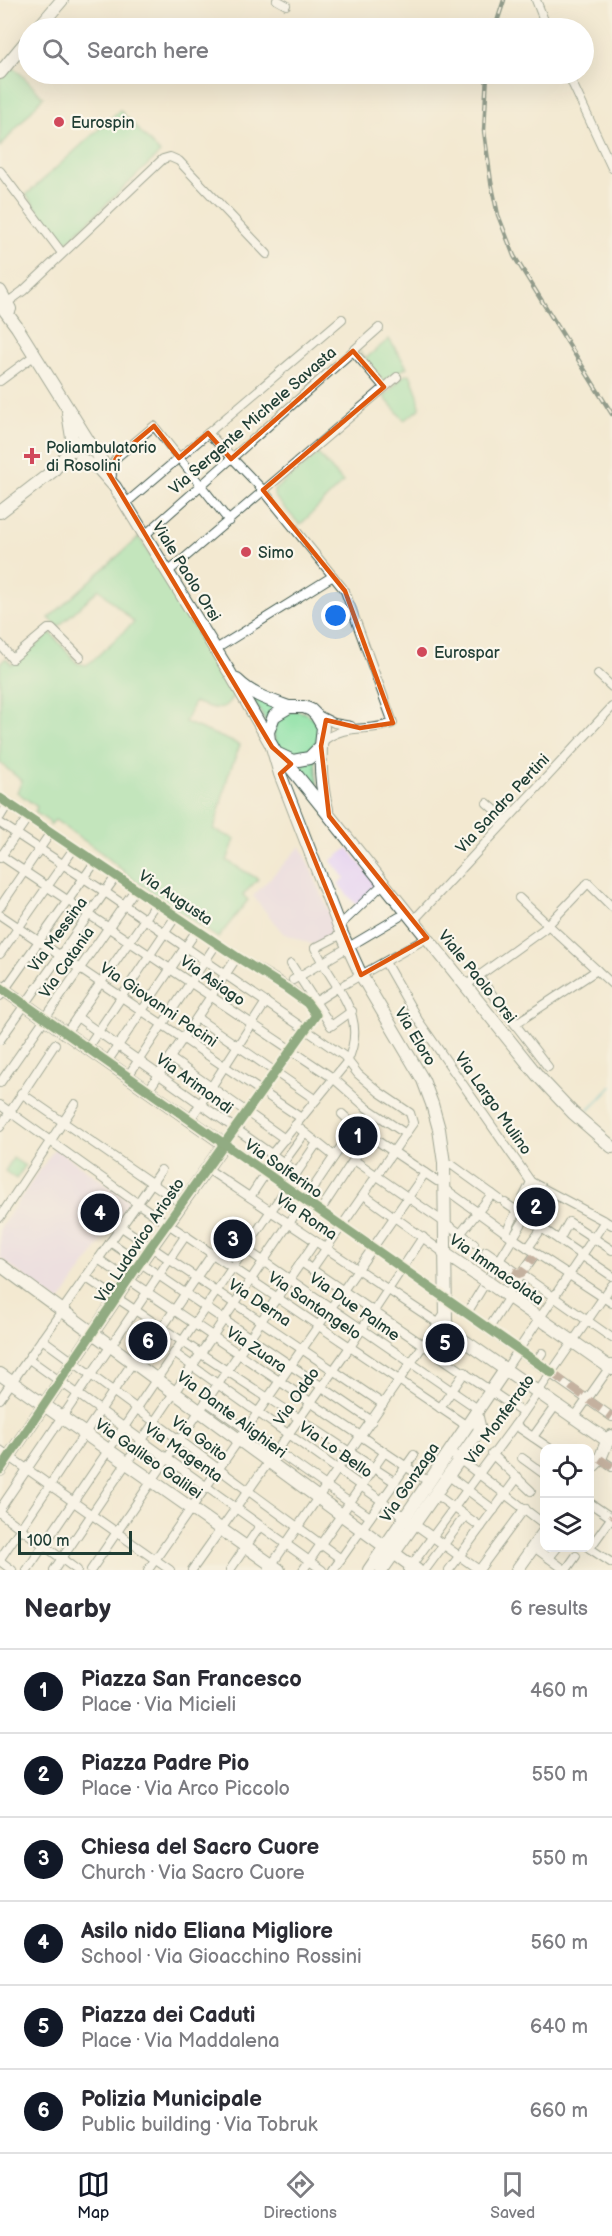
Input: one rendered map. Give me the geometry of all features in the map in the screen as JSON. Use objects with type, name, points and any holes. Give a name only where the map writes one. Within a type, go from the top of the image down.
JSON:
[{"type":"street","points":[[47,18],[62,0]]},
{"type":"street","points":[[277,0],[286,5]]},
{"type":"street","points":[[536,0],[543,18]]},
{"type":"street","points":[[0,73],[18,51]]},
{"type":"street","points":[[573,84],[612,168]]},
{"type":"street","points":[[3,304],[23,291],[163,159],[170,157],[179,161],[267,254]]},
{"type":"street","points":[[0,171],[63,254]]},
{"type":"street","points":[[0,291],[3,304],[63,400],[80,449],[115,487]]},
{"type":"street","points":[[126,503],[342,319]]},
{"type":"street","name":"Via Sergente Michele Savasta","points":[[145,535],[379,328]]},
{"type":"street","points":[[353,351],[384,387]]},
{"type":"street","points":[[0,381],[34,355]]},
{"type":"street","points":[[168,572],[397,377]]},
{"type":"street","points":[[63,400],[80,449],[101,459],[117,457]]},
{"type":"street","points":[[108,471],[117,457],[154,426],[228,521]]},
{"type":"street","points":[[208,434],[263,490],[345,591],[393,723],[380,728],[340,730],[309,758],[286,764],[271,743],[268,732],[274,716],[289,706]]},
{"type":"street","points":[[0,512],[80,449]]},
{"type":"street","points":[[101,459],[115,487]]},
{"type":"street","name":"Viale Paolo Orsi","points":[[115,487],[216,649],[271,743]]},
{"type":"street","points":[[216,649],[333,576]]},
{"type":"street","points":[[0,644],[12,659],[48,629],[52,629],[80,657]]},
{"type":"street","points":[[230,673],[249,691],[264,698],[289,706],[304,707],[334,723],[360,728]]},
{"type":"street","points":[[598,674],[612,687]]},
{"type":"street","name":"Via Sandro Pertini","points":[[296,979],[348,948],[406,919],[506,820],[612,706]]},
{"type":"street","points":[[316,715],[323,727],[320,768],[323,795],[329,816]]},
{"type":"street","name":"Viale Paolo Orsi","points":[[286,764],[383,884],[406,919],[427,939],[538,1076],[573,1113],[612,1147]]},
{"type":"street","name":"Via Eloro","points":[[286,764],[340,930],[361,975],[423,1080],[439,1129],[444,1163],[440,1184],[444,1221],[444,1298],[441,1319],[450,1331],[505,1370]]},
{"type":"street","name":"Via Augusta","points":[[0,798],[237,957],[273,978],[307,1003],[316,1016],[306,1031]]},
{"type":"street","points":[[487,803],[506,820]]},
{"type":"street","points":[[0,817],[9,804]]},
{"type":"street","points":[[0,856],[28,817]]},
{"type":"street","points":[[0,823],[344,1056],[358,1074],[379,1092],[410,1113],[413,1123],[312,1269]]},
{"type":"street","points":[[0,907],[51,832]]},
{"type":"street","points":[[0,954],[75,847]]},
{"type":"street","name":"Via Asiago","points":[[0,856],[26,871],[333,1078],[368,1108],[406,1134]]},
{"type":"street","points":[[1,991],[40,941],[96,861]]},
{"type":"street","name":"Via Messina","points":[[0,1040],[117,875]]},
{"type":"street","points":[[465,986],[549,925],[588,883],[612,907]]},
{"type":"street","points":[[276,1159],[285,1139],[298,1121],[347,1062],[354,1042],[352,1011],[341,986],[322,964],[315,948],[340,930],[383,884]]},
{"type":"street","name":"Via Catania","points":[[0,1083],[136,888]]},
{"type":"street","points":[[519,898],[612,984]]},
{"type":"street","points":[[66,1033],[156,903]]},
{"type":"street","name":"Via Giovanni Pacini","points":[[0,915],[262,1091],[298,1121],[305,1133],[334,1156]]},
{"type":"street","points":[[87,1048],[177,916]]},
{"type":"street","points":[[107,1062],[197,930]]},
{"type":"street","points":[[315,1002],[427,939]]},
{"type":"street","points":[[128,1076],[217,943]]},
{"type":"street","points":[[148,1091],[237,957]]},
{"type":"street","name":"Via Largo Mulino","points":[[385,962],[418,1020],[531,1182],[608,1223]]},
{"type":"street","points":[[291,964],[296,979],[331,1026],[352,1011]]},
{"type":"street","points":[[515,1024],[597,970]]},
{"type":"street","points":[[478,976],[548,1067]]},
{"type":"street","name":"Via Solferino","points":[[1,991],[25,1004],[552,1372],[612,1417]]},
{"type":"street","points":[[190,1120],[266,1002]]},
{"type":"street","name":"Via Arimondi","points":[[77,1017],[297,1172]]},
{"type":"street","points":[[197,1018],[316,1100]]},
{"type":"street","name":"Via Ludovico Ariosto","points":[[0,1470],[5,1453],[60,1382],[151,1246],[306,1031]]},
{"type":"street","points":[[0,1127],[55,1044]]},
{"type":"street","points":[[170,1058],[285,1139]]},
{"type":"street","points":[[21,1093],[182,1204]]},
{"type":"street","points":[[0,1217],[75,1104]]},
{"type":"street","name":"Via Santangelo","points":[[0,1105],[137,1203],[467,1426]]},
{"type":"street","points":[[342,1114],[355,1126],[394,1151],[528,1248],[612,1303]]},
{"type":"street","points":[[54,1570],[355,1126]]},
{"type":"street","points":[[250,1197],[276,1159],[305,1133]]},
{"type":"street","points":[[320,1211],[370,1135]]},
{"type":"street","points":[[27,1570],[317,1143]]},
{"type":"street","points":[[354,1160],[474,1243]]},
{"type":"street","points":[[444,1163],[452,1165],[612,1276]]},
{"type":"street","name":"Via Roma","points":[[206,1168],[387,1290],[441,1319]]},
{"type":"street","points":[[0,1399],[161,1170]]},
{"type":"street","points":[[148,1570],[425,1173]]},
{"type":"street","points":[[467,1313],[499,1260],[531,1182]]},
{"type":"street","points":[[510,1235],[526,1218],[543,1190]]},
{"type":"street","name":"Via Immacolata","points":[[364,1195],[508,1296],[521,1312],[539,1318],[611,1367]]},
{"type":"street","points":[[461,1233],[478,1212],[499,1198]]},
{"type":"street","points":[[528,1248],[549,1218]]},
{"type":"street","points":[[559,1240],[569,1222],[612,1250]]},
{"type":"street","points":[[594,1465],[600,1459],[608,1438],[574,1418],[505,1370],[594,1237],[608,1223]]},
{"type":"street","name":"Via Derna","points":[[120,1226],[383,1404]]},
{"type":"street","points":[[76,1570],[0,1511],[186,1235]]},
{"type":"street","name":"Via Oddo","points":[[192,1570],[350,1347],[423,1237]]},
{"type":"street","points":[[110,1242],[372,1421]]},
{"type":"street","points":[[91,1570],[315,1242]]},
{"type":"street","name":"Via Due Palme","points":[[244,1248],[452,1391],[477,1411]]},
{"type":"street","points":[[486,1251],[612,1338]]},
{"type":"street","points":[[162,1328],[213,1253]]},
{"type":"street","points":[[489,1328],[519,1274],[534,1256]]},
{"type":"street","name":"Via Zuara","points":[[98,1258],[279,1383],[429,1482]]},
{"type":"street","points":[[301,1262],[523,1413]]},
{"type":"street","name":"Via Dante Alighieri","points":[[2,1271],[175,1392],[203,1406],[243,1435],[268,1461],[412,1569]]},
{"type":"street","points":[[85,1277],[395,1482]]},
{"type":"street","name":"Via Monferrato","points":[[412,1569],[432,1536],[515,1425],[612,1285]]},
{"type":"street","points":[[273,1568],[441,1319]]},
{"type":"street","name":"Via Goito","points":[[42,1339],[341,1559]]},
{"type":"street","name":"Via Lo Bello","points":[[174,1353],[479,1570]]},
{"type":"street","points":[[536,1362],[542,1353]]},
{"type":"street","name":"Via Magenta","points":[[29,1359],[322,1570]]},
{"type":"street","points":[[12,1570],[0,1560],[133,1362]]},
{"type":"street","points":[[574,1418],[611,1367]]},
{"type":"street","name":"Via Gonzaga","points":[[410,1520],[449,1476],[467,1426],[505,1370]]},
{"type":"street","points":[[440,1408],[465,1372]]},
{"type":"street","name":"Via Galileo Galilei","points":[[0,1374],[246,1546],[273,1568]]},
{"type":"street","points":[[533,1437],[558,1406]]},
{"type":"street","name":"Via Gonzaga","points":[[369,1570],[389,1550],[410,1520],[429,1482],[480,1430],[477,1411]]},
{"type":"street","points":[[515,1425],[542,1444]]},
{"type":"street","points":[[243,1435],[276,1450],[370,1517]]},
{"type":"street","points":[[5,1453],[170,1570]]},
{"type":"street","points":[[303,1570],[384,1453]]},
{"type":"street","points":[[492,1454],[519,1477],[531,1491]]},
{"type":"street","points":[[333,1570],[414,1455]]},
{"type":"street","points":[[455,1456],[540,1521]]},
{"type":"street","points":[[522,1458],[540,1471]]},
{"type":"street","points":[[600,1459],[612,1467]]},
{"type":"street","points":[[449,1476],[494,1510]]},
{"type":"street","points":[[449,1570],[519,1477]]},
{"type":"street","points":[[435,1494],[481,1527]]},
{"type":"street","points":[[594,1506],[611,1519],[594,1542]]},
{"type":"street","points":[[479,1570],[525,1508]]},
{"type":"street","points":[[425,1570],[465,1516]]},
{"type":"street","points":[[230,1570],[260,1526]]},
{"type":"street","points":[[517,1570],[540,1538]]},
{"type":"street","points":[[534,1547],[565,1570],[576,1556]]},
{"type":"street","name":"Via Gonzaga","points":[[382,1570],[389,1550]]},
{"type":"street","points":[[594,1551],[612,1563]]},
{"type":"street","points":[[549,1558],[554,1552]]},
{"type":"highlighted area","points":[[353,351],[384,387],[263,490],[345,591],[393,723],[360,728],[326,720],[321,746],[329,816],[427,938],[361,975],[280,774],[291,764],[272,747],[108,472],[117,457],[154,426],[179,458],[208,433],[231,459]]},
{"type":"shaded area","points":[[301,846],[338,933],[316,946],[283,933],[253,896]]},
{"type":"shaded area","points":[[348,848],[377,885],[357,906],[338,884],[345,878],[331,861]]},
{"type":"shaded area","points":[[55,1148],[130,1201],[59,1303],[0,1258],[0,1228]]},
{"type":"green space","points":[[11,67],[18,71],[18,84],[30,84],[43,97],[0,147],[0,79]]},
{"type":"green space","points":[[120,110],[160,153],[64,245],[26,195]]},
{"type":"green space","points":[[389,339],[407,367],[383,382],[358,350],[366,358]]},
{"type":"green space","points":[[410,374],[418,395],[420,409],[404,420],[384,397],[403,376]]},
{"type":"green space","points":[[318,454],[343,482],[300,525],[274,496],[274,490]]},
{"type":"green space","points":[[139,537],[235,693],[226,705],[218,708],[194,702],[185,722],[240,745],[228,776],[214,830],[235,839],[227,861],[258,879],[243,895],[248,900],[218,938],[134,880],[103,854],[55,820],[50,825],[35,812],[37,807],[17,792],[22,781],[0,763],[0,663],[6,658],[12,665],[51,633],[77,663],[86,665],[92,661],[134,622],[99,589],[58,627],[49,618]]},
{"type":"green space","points":[[251,696],[280,707],[267,723]]},
{"type":"green space","points":[[296,711],[311,718],[318,733],[311,748],[296,755],[281,748],[274,733],[281,718]]},
{"type":"green space","points":[[315,758],[318,791],[298,766]]},
{"type":"green space","points":[[13,1158],[25,1166],[16,1179],[5,1171]]},
{"type":"waterway","points":[[589,1110],[612,1086]]},
{"type":"railway","points":[[498,18],[504,0]]},
{"type":"railway","points":[[486,84],[484,131],[498,215],[514,256],[612,414]]},
{"type":"marked path","points":[[513,1271],[522,1273],[534,1256]]},
{"type":"marked path","points":[[552,1373],[612,1417]]},
{"type":"marked path","points":[[600,1459],[612,1467]]},
{"type":"cycle path","points":[[0,798],[286,988],[307,1003],[316,1015],[151,1246],[0,1470]]},
{"type":"cycle path","points":[[0,987],[552,1373]]},
{"type":"place","name":"Eurospin","points":[[59,122]]},
{"type":"place","name":"Poliambulatorio di Rosolini","points":[[32,456]]},
{"type":"place","name":"Simo","points":[[246,552]]},
{"type":"place","name":"Eurospar","points":[[422,652]]},
{"type":"place","name":"Piazza San Francesco","points":[[358,1136]]},
{"type":"place","name":"Piazza Padre Pio","points":[[536,1207]]},
{"type":"place","name":"Asilo nido Eliana Migliore","points":[[100,1213]]},
{"type":"place","name":"Chiesa del Sacro Cuore","points":[[233,1239]]},
{"type":"place","name":"Polizia Municipale","points":[[148,1341]]},
{"type":"place","name":"Piazza dei Caduti","points":[[445,1343]]}]
